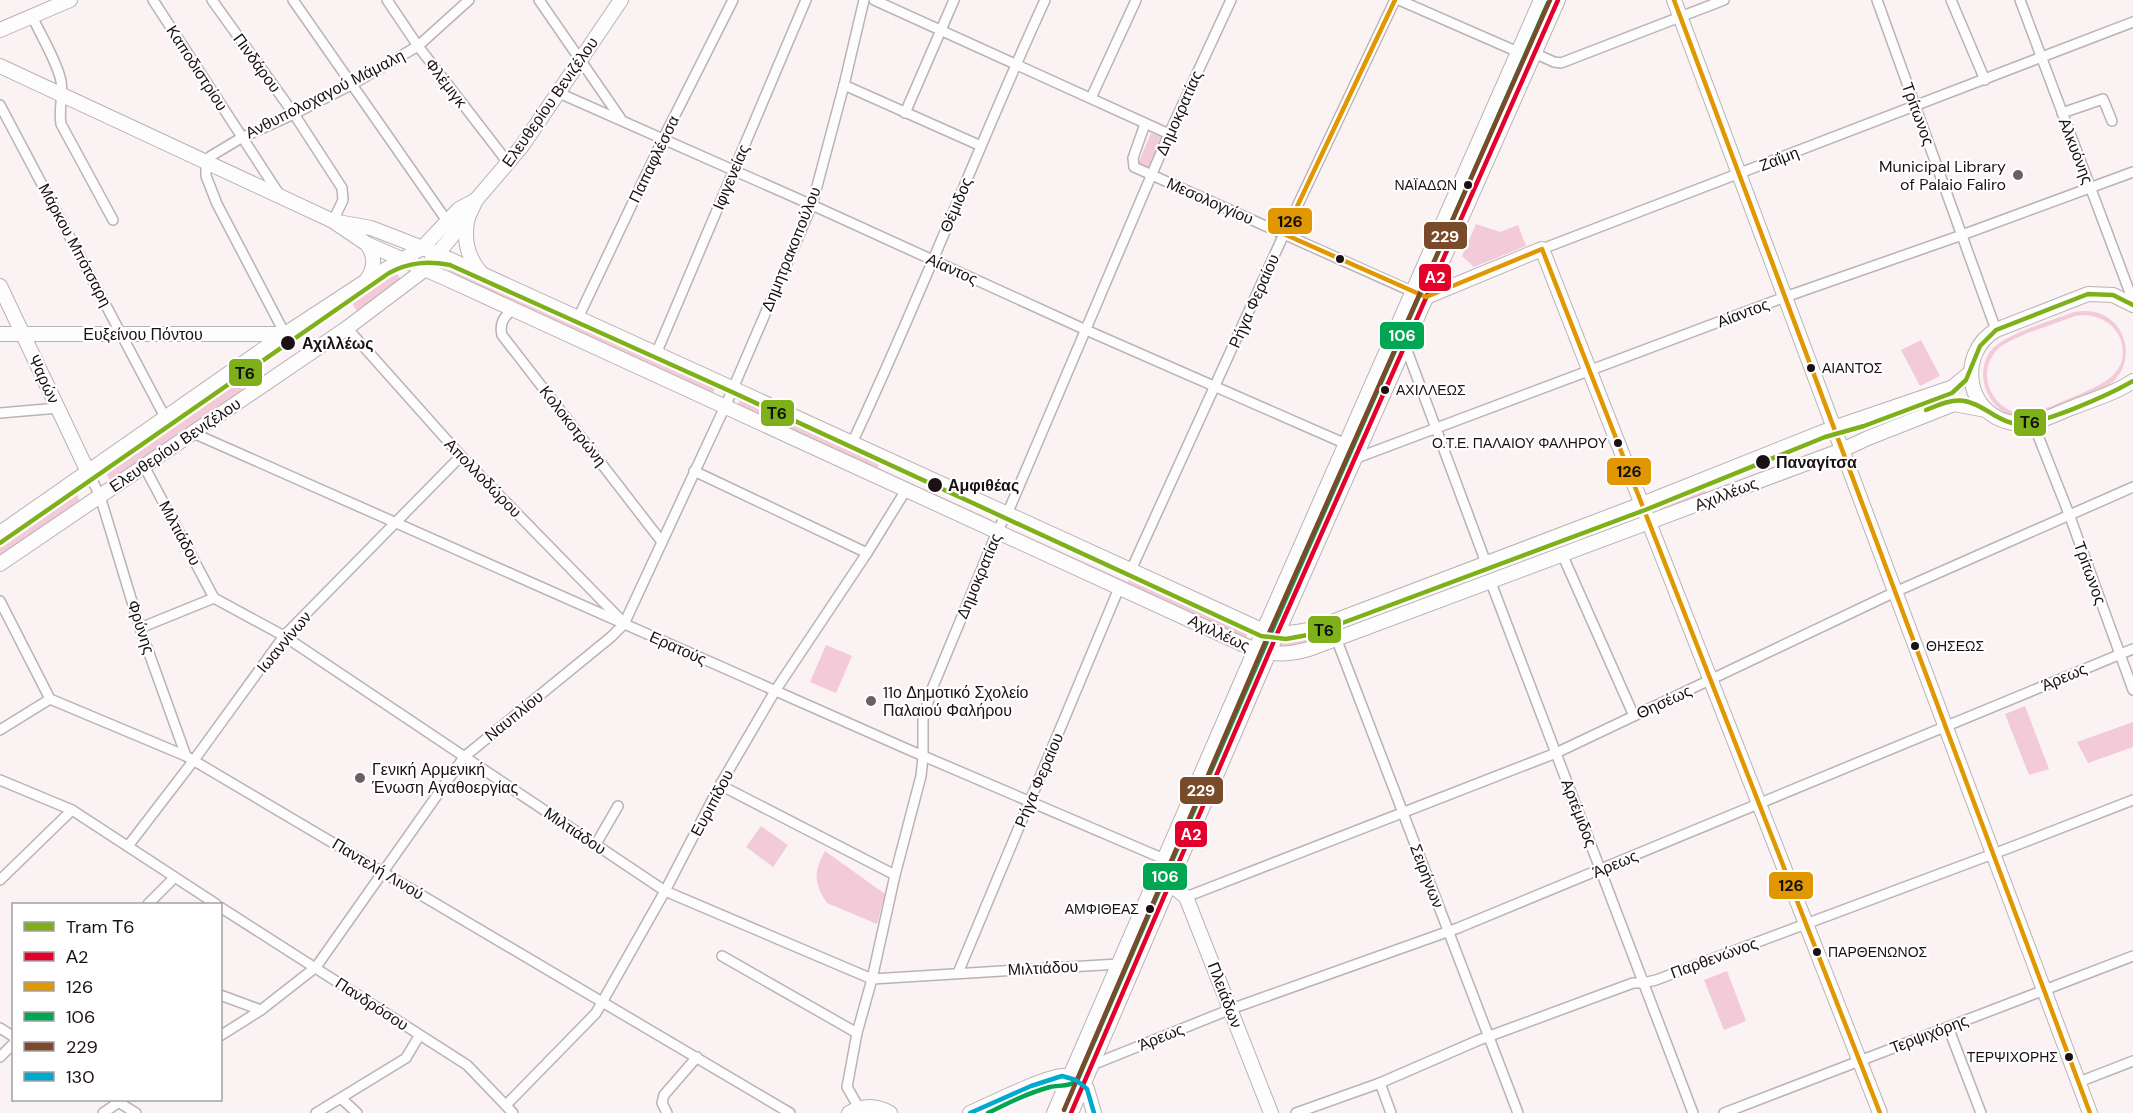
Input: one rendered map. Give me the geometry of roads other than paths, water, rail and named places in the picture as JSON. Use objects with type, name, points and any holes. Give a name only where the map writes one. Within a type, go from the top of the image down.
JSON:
[{"type":"main road","points":[[0,30],[70,0]]},
{"type":"main road","name":"Ελευθερίου Βενιζέλου","points":[[0,564],[347,328],[424,270],[468,217],[476,200],[508,164],[621,0]]},
{"type":"main road","points":[[1054,1113],[1255,650],[1270,632],[1354,459],[1405,345],[1420,295],[1541,0]]},
{"type":"main road","points":[[1071,1113],[1269,654],[1270,632],[1346,444],[1420,295],[1558,0]]},
{"type":"main road","points":[[1674,0],[2090,1113]]},
{"type":"main road","name":"Αχιλλέως","points":[[3,69],[333,221],[367,244],[401,260],[513,309],[1255,650],[1269,654],[1281,655],[1297,652],[1336,639],[1842,450],[1954,405],[1986,410],[2007,422],[2033,423]]},
{"type":"main road","name":"Ελευθερίου Βενιζέλου","points":[[0,533],[285,334],[366,281],[422,248],[459,209],[476,200]]},
{"type":"main road","points":[[468,217],[466,233],[468,249],[473,263],[481,273]]},
{"type":"main road","name":"Αχιλλέως","points":[[333,221],[371,228],[438,254],[1270,632],[1301,632],[1316,628],[1642,504],[1833,428],[1953,387],[1970,373]]},
{"type":"main road","points":[[366,281],[374,263],[367,244]]},
{"type":"main road","points":[[1542,249],[1880,1113]]},
{"type":"main road","name":"Ζαΐμη","points":[[1420,295],[1542,249]]},
{"type":"main road","name":"Ψαρών","points":[[0,286],[88,472]]},
{"type":"main road","points":[[1986,410],[1976,396],[1970,373],[1977,348],[1989,335],[1996,330],[2088,294],[2113,295],[2133,303]]},
{"type":"main road","name":"Ευξείνου Πόντου","points":[[0,334],[285,334]]},
{"type":"main road","points":[[2033,423],[2118,390],[2133,381]]},
{"type":"main road","points":[[1170,885],[1186,897]]},
{"type":"main road","name":"Πλειάδων","points":[[1186,897],[1271,1113]]},
{"type":"main road","points":[[970,1113],[1048,1079],[1063,1076],[1070,1077],[1083,1085],[1090,1095],[1094,1113]]},
{"type":"main road","points":[[854,1111],[875,1107],[890,1113]]},
{"type":"street","name":"Καποδιστρίου","points":[[153,0],[280,196]]},
{"type":"street","name":"Πινδάρου","points":[[212,0],[294,114],[342,188],[343,200],[333,221]]},
{"type":"street","points":[[293,0],[447,221]]},
{"type":"street","name":"Φλέμιγκ","points":[[387,0],[418,46],[508,164]]},
{"type":"street","name":"Ανθυπολοχαγού Μάμαλη","points":[[206,162],[211,156],[241,138],[351,85],[418,46],[469,0]]},
{"type":"street","points":[[538,0],[622,120]]},
{"type":"street","name":"Παπαφλέσσα","points":[[578,318],[663,139],[733,0]]},
{"type":"street","name":"Ιφιγενείας","points":[[656,354],[806,0]]},
{"type":"street","name":"Δημητρακοπούλου","points":[[733,389],[812,205],[864,0]]},
{"type":"street","points":[[874,0],[1169,134]]},
{"type":"street","points":[[905,112],[954,0]]},
{"type":"street","name":"Θέμιδος","points":[[852,443],[1045,0]]},
{"type":"street","points":[[1091,99],[1136,0]]},
{"type":"street","name":"Δημοκρατίας","points":[[854,1111],[847,1087],[857,1033],[921,776],[923,719],[932,689],[997,532],[1007,514],[1169,134],[1231,0]]},
{"type":"street","points":[[1397,0],[1518,52]]},
{"type":"street","name":"Ρήγα Φεραίου","points":[[1131,570],[1216,388],[1284,234],[1397,0]]},
{"type":"street","points":[[1534,53],[1561,63],[1724,0]]},
{"type":"street","name":"Τρίτωνος","points":[[1877,0],[1996,330]]},
{"type":"street","points":[[1950,0],[1985,80]]},
{"type":"street","name":"Αλκυόνης","points":[[2020,0],[2133,303]]},
{"type":"street","points":[[32,16],[60,77],[62,96],[59,116],[61,124],[113,220]]},
{"type":"street","name":"Ζαΐμη","points":[[1542,249],[2132,25]]},
{"type":"street","points":[[844,85],[981,146]]},
{"type":"street","name":"Αίαντος","points":[[559,93],[1216,388],[1346,444]]},
{"type":"street","points":[[2062,114],[2103,99],[2112,121]]},
{"type":"street","name":"Μάρκου Μπότσαρη","points":[[0,105],[166,419]]},
{"type":"street","name":"Μεσολογγίου","points":[[1145,124],[1133,158],[1134,167],[1420,295]]},
{"type":"street","points":[[206,162],[206,176],[217,204],[285,334]]},
{"type":"street","name":"Αίαντος","points":[[1354,459],[1785,297],[2133,172]]},
{"type":"street","name":"Κολοκοτρώνη","points":[[513,309],[503,318],[500,327],[502,335],[662,542]]},
{"type":"street","name":"Απολλοδώρου","points":[[347,328],[461,456],[624,624]]},
{"type":"street","points":[[1405,345],[1486,563]]},
{"type":"street","name":"Ναυπλίου","points":[[222,1035],[261,1010],[316,967],[464,757],[624,624],[733,389]]},
{"type":"street","points":[[0,413],[58,408]]},
{"type":"street","name":"Τρίτωνος","points":[[2033,423],[2133,690]]},
{"type":"street","name":"Ερατούς","points":[[193,433],[923,757],[1164,859]]},
{"type":"street","name":"Ιωαννίνων","points":[[128,846],[190,758],[284,636],[461,456]]},
{"type":"street","name":"Μιλτιάδου","points":[[144,466],[214,598],[284,636],[665,891],[872,979],[1118,964]]},
{"type":"street","points":[[694,471],[867,553]]},
{"type":"street","name":"Φρύνης","points":[[88,472],[100,496],[140,628],[190,758]]},
{"type":"street","name":"Θησέως","points":[[1186,897],[1402,811],[1556,753],[1895,592],[2133,487]]},
{"type":"street","name":"Ευριπίδου","points":[[506,1105],[597,1013],[665,891],[720,785],[775,691],[906,490]]},
{"type":"street","points":[[1562,554],[1634,716]]},
{"type":"street","name":"Αρτέμιδος","points":[[1490,580],[1693,1113]]},
{"type":"street","name":"Ρήγα Φεραίου","points":[[958,973],[1119,588]]},
{"type":"street","points":[[140,628],[214,598]]},
{"type":"street","points":[[0,601],[50,699],[0,730]]},
{"type":"street","name":"Σειρήνων","points":[[1336,639],[1518,1113]]},
{"type":"street","name":"Άρεως","points":[[1092,1065],[1231,1010],[1449,932],[2133,649]]},
{"type":"street","name":"Παντελή Λινού","points":[[50,699],[190,758],[790,1113]]},
{"type":"street","points":[[0,780],[72,810],[214,903]]},
{"type":"street","points":[[720,785],[895,875]]},
{"type":"street","name":"Παρθενώνος","points":[[1296,1113],[1380,1083],[1489,1036],[1634,982],[1643,983],[1806,924],[2133,800]]},
{"type":"street","points":[[596,844],[618,806]]},
{"type":"street","points":[[0,880],[72,810]]},
{"type":"street","points":[[149,903],[174,878]]},
{"type":"street","name":"Πανδρόσου","points":[[222,908],[467,1065],[513,1113]]},
{"type":"street","points":[[722,956],[857,1033]]},
{"type":"street","name":"Τερψιχόρης","points":[[1724,1113],[2133,956]]},
{"type":"street","points":[[222,996],[261,1010]]},
{"type":"street","points":[[1948,1027],[1981,1113]]},
{"type":"street","points":[[316,1113],[406,1058],[420,1036]]},
{"type":"street","points":[[0,1057],[12,1045]]},
{"type":"street","points":[[667,1113],[662,1103],[664,1095],[698,1057]]},
{"type":"street","points":[[2079,1082],[2133,1060]]},
{"type":"street","points":[[1380,1083],[1391,1113]]},
{"type":"street","points":[[342,1099],[357,1113]]},
{"type":"street","points":[[103,1113],[117,1101]]},
{"type":"street","points":[[119,1101],[136,1113]]},
{"type":"tram line","name":"Τ6","points":[[0,543],[389,273],[419,263],[434,263],[450,265],[732,392],[1261,636],[1286,639],[1313,634],[1645,510],[1825,437],[1864,426],[1952,393],[1966,380],[1980,346],[1996,330],[2088,294],[2113,295],[2133,305]]},
{"type":"tram line","name":"Τ6","points":[[1926,410],[1946,402],[1961,400],[1976,405],[2007,422],[2027,423],[2058,415],[2133,381]]},
{"type":"place","name":"Municipal Library of Palaio Faliro","points":[[2018,175]]},
{"type":"place","name":"ΝΑΪΑΔΩΝ","points":[[1468,185]]},
{"type":"place","name":"Αχιλλέως","points":[[288,343]]},
{"type":"place","name":"ΑΙΑΝΤΟΣ","points":[[1811,368]]},
{"type":"place","name":"ΑΧΙΛΛΕΩΣ","points":[[1385,390]]},
{"type":"place","name":"Ο.Τ.Ε. ΠΑΛΑΙΟΥ ΦΑΛΗΡΟΥ","points":[[1618,443]]},
{"type":"place","name":"Παναγίτσα","points":[[1763,462]]},
{"type":"place","name":"Αμφιθέας","points":[[935,485]]},
{"type":"place","name":"ΘΗΣΕΩΣ","points":[[1915,646]]},
{"type":"place","name":"11ο Δημοτικό Σχολείο Παλαιού Φαλήρου","points":[[871,701]]},
{"type":"place","name":"Γενική Αρμενική Ένωση Αγαθοεργίας","points":[[360,778]]},
{"type":"place","name":"ΑΜΦΙΘΕΑΣ","points":[[1150,909]]},
{"type":"place","name":"ΠΑΡΘΕΝΩΝΟΣ","points":[[1817,952]]},
{"type":"place","name":"ΤΕΡΨΙΧΟΡΗΣ","points":[[2069,1057]]}]
